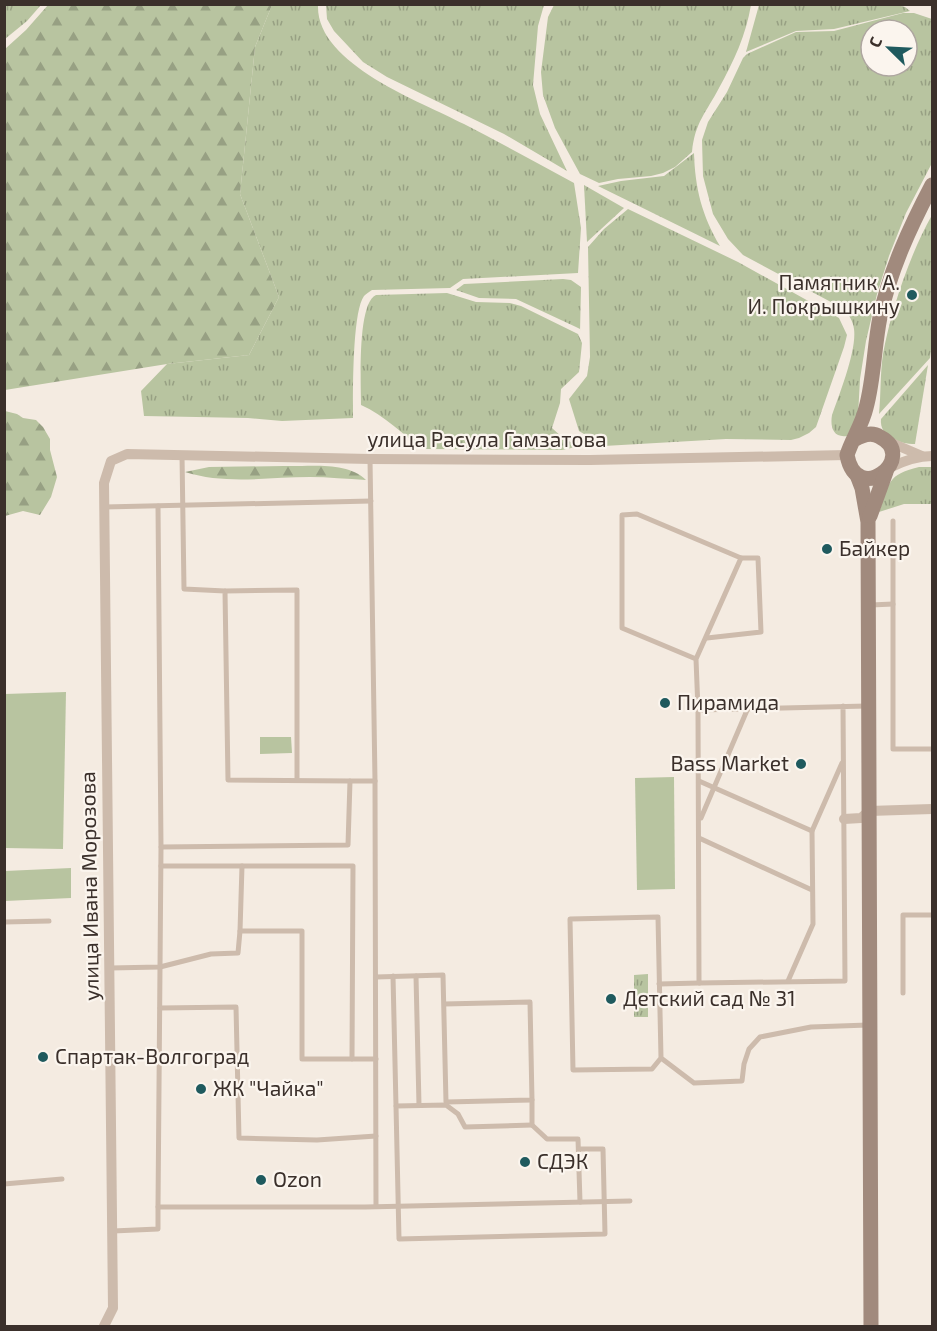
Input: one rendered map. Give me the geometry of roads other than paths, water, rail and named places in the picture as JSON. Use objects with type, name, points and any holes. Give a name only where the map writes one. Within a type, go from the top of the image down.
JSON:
[{"type":"main road","points":[[871,1326],[868,522],[862,488],[857,475],[848,463],[847,455],[866,409],[879,325],[902,245],[933,185]]},
{"type":"main road","points":[[868,522],[892,454],[885,439],[875,426],[870,384]]},
{"type":"main road","points":[[854,440],[868,434],[885,439]]},
{"type":"main road","points":[[857,475],[872,478],[887,470]]},
{"type":"street","points":[[885,439],[928,456]]},
{"type":"street","name":"улица Расула Гамзатова","points":[[126,454],[370,459],[590,460],[847,455]]},
{"type":"street","name":"улица Ивана Морозова","points":[[104,1326],[113,1308],[104,483],[111,461],[126,454]]},
{"type":"street","points":[[887,470],[904,461],[928,456]]},
{"type":"street","points":[[844,819],[861,818],[869,811],[933,809]]},
{"type":"lane","points":[[182,455],[184,589],[297,591],[297,779]]},
{"type":"lane","points":[[370,459],[375,781],[376,1206]]},
{"type":"lane","points":[[104,507],[371,501]]},
{"type":"lane","points":[[112,1231],[158,1229],[161,848],[158,506]]},
{"type":"lane","points":[[696,659],[622,628],[621,516],[637,514],[741,558],[758,558],[761,632],[707,638]]},
{"type":"lane","points":[[893,521],[893,749],[933,749]]},
{"type":"lane","points":[[699,983],[699,781],[696,659],[741,558]]},
{"type":"lane","points":[[225,591],[228,780],[375,781]]},
{"type":"lane","points":[[868,605],[893,604]]},
{"type":"lane","points":[[659,984],[845,981],[843,706]]},
{"type":"lane","points":[[698,710],[868,706]]},
{"type":"lane","points":[[699,822],[748,708]]},
{"type":"lane","points":[[788,981],[813,924],[812,831],[843,762]]},
{"type":"lane","points":[[161,848],[348,846],[350,781]]},
{"type":"lane","points":[[699,781],[812,831]]},
{"type":"lane","points":[[699,838],[812,890]]},
{"type":"lane","points":[[161,866],[353,866],[352,1059]]},
{"type":"lane","points":[[110,968],[160,967],[211,954],[238,953],[242,866]]},
{"type":"lane","points":[[903,993],[903,915],[933,915]]},
{"type":"lane","points":[[658,917],[661,1058],[651,1069],[573,1070],[570,919],[658,917]]},
{"type":"lane","points":[[4,922],[48,921]]},
{"type":"lane","points":[[240,931],[302,931],[302,1059],[376,1059]]},
{"type":"lane","points":[[376,976],[443,975],[446,1103],[458,1114],[465,1126],[532,1125],[547,1139],[578,1139],[580,1202]]},
{"type":"lane","points":[[393,976],[399,1239],[605,1234],[603,1149],[579,1149]]},
{"type":"lane","points":[[416,976],[419,1106]]},
{"type":"lane","points":[[444,1004],[530,1002],[532,1125]]},
{"type":"lane","points":[[160,1008],[236,1007],[239,1138],[317,1140],[376,1136]]},
{"type":"lane","points":[[661,1058],[694,1083],[741,1081],[749,1049],[760,1037],[811,1027],[870,1025]]},
{"type":"lane","points":[[396,1106],[532,1100]]},
{"type":"lane","points":[[4,1184],[62,1179]]},
{"type":"lane","points":[[158,1207],[398,1206],[630,1201]]},
{"type":"place","name":"Памятник А. И. Покрышкину","points":[[912,295]]},
{"type":"place","name":"Байкер","points":[[827,549]]},
{"type":"place","name":"Пирамида","points":[[665,703]]},
{"type":"place","name":"Bass Market","points":[[801,764]]},
{"type":"place","name":"Детский сад № 31","points":[[611,999]]},
{"type":"place","name":"Спартак-Волгоград","points":[[43,1057]]},
{"type":"place","name":"ЖК \"Чайка\"","points":[[201,1089]]},
{"type":"place","name":"СДЭК","points":[[525,1162]]},
{"type":"place","name":"Ozon","points":[[261,1180]]}]
